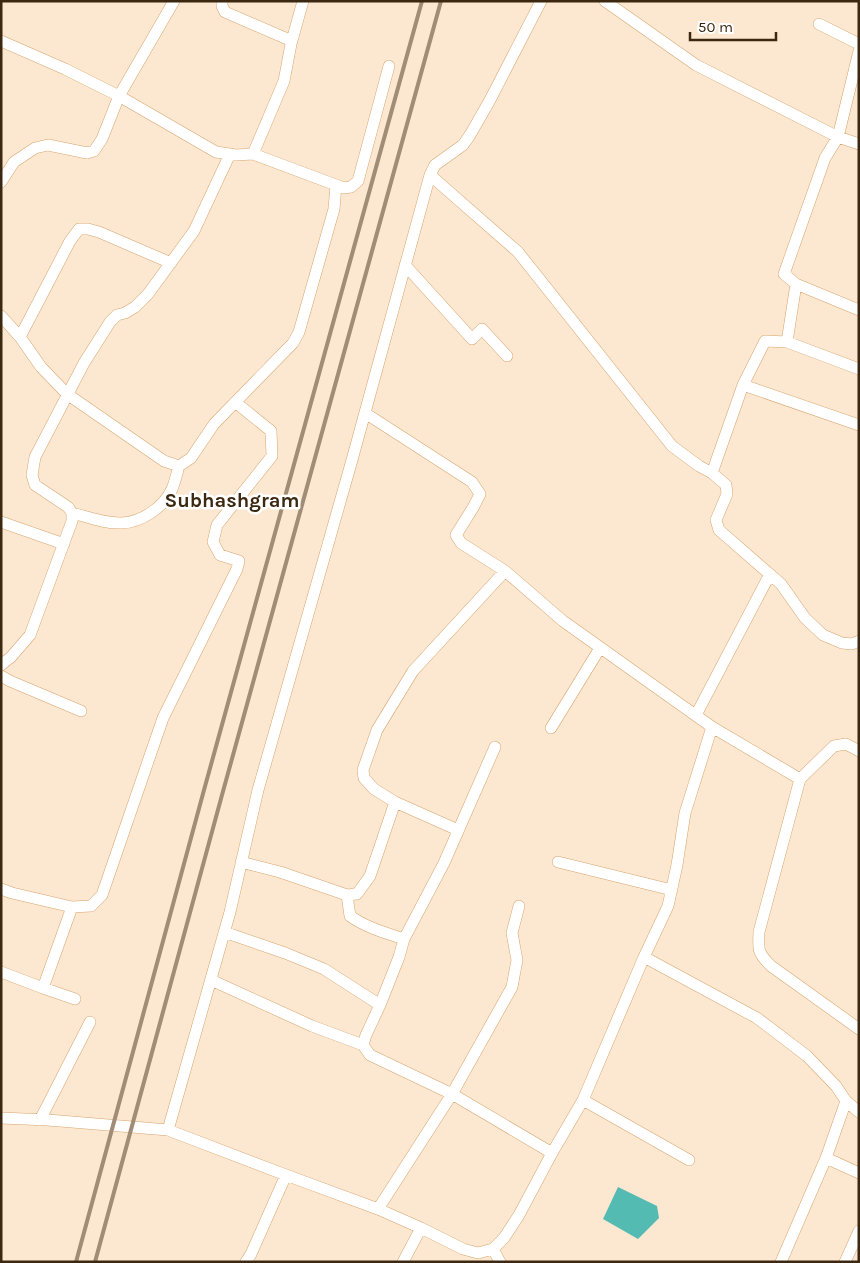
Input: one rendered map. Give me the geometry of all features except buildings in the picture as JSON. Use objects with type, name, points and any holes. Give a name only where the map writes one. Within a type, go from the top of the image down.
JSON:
[{"type":"street","points":[[3,177],[14,162],[35,148],[48,145],[87,153],[94,151],[102,139],[119,96],[174,1]]},
{"type":"street","points":[[222,1],[222,6],[226,12],[292,41]]},
{"type":"street","points":[[253,154],[284,81],[303,1]]},
{"type":"street","points":[[168,1130],[230,912],[258,790],[365,413],[430,174],[435,165],[463,145],[470,135],[541,1]]},
{"type":"street","points":[[605,1],[696,64],[838,138],[859,144]]},
{"type":"street","points":[[819,24],[859,44]]},
{"type":"street","points":[[1,41],[119,96],[216,152],[253,154],[344,188],[351,186],[358,180],[389,66]]},
{"type":"street","points":[[859,51],[838,138],[825,158],[784,274],[796,284],[859,310]]},
{"type":"street","points":[[1,665],[11,657],[30,635],[72,521],[72,513],[68,507],[35,485],[32,475],[35,457],[84,363],[110,322],[118,315],[135,307],[148,294],[194,231],[230,154]]},
{"type":"street","points":[[430,174],[518,252],[672,446],[712,473],[726,485],[727,494],[716,520],[719,530],[781,584],[805,618],[823,635],[842,643],[852,644],[859,641]]},
{"type":"street","points":[[72,513],[108,522],[123,523],[137,520],[152,512],[169,495],[179,466],[191,458],[214,424],[293,343],[299,332],[334,208],[336,185]]},
{"type":"street","points":[[20,337],[70,242],[79,230],[88,229],[99,232],[171,263]]},
{"type":"street","points":[[406,265],[472,339],[482,329],[507,356]]},
{"type":"street","points":[[787,342],[796,284]]},
{"type":"street","points":[[1,316],[20,337],[41,367],[67,394],[164,461],[179,466]]},
{"type":"street","points":[[712,473],[743,385],[765,341],[787,342],[859,368]]},
{"type":"street","points":[[743,385],[859,425]]},
{"type":"street","points":[[1,889],[72,907],[91,906],[102,895],[163,718],[237,569],[239,561],[220,555],[213,542],[217,524],[272,456],[271,431],[235,402]]},
{"type":"street","points":[[365,413],[472,482],[480,494],[456,535],[461,543],[505,571],[562,621],[696,716],[800,779]]},
{"type":"street","points":[[1,522],[64,544]]},
{"type":"street","points":[[458,830],[396,802],[374,789],[364,778],[362,770],[377,730],[413,671],[505,571]]},
{"type":"street","points":[[696,716],[770,574]]},
{"type":"street","points":[[551,728],[600,648]]},
{"type":"street","points":[[1,676],[81,711]]},
{"type":"street","points":[[1,1118],[168,1130],[286,1176],[378,1208],[463,1249],[478,1253],[493,1249],[504,1238],[519,1215],[583,1100],[644,957],[668,906],[685,813],[712,727]]},
{"type":"street","points":[[859,751],[846,744],[834,746],[800,779],[759,932],[758,947],[762,957],[771,966],[859,1029]]},
{"type":"street","points":[[363,1045],[399,957],[404,939],[444,863],[495,747]]},
{"type":"street","points":[[241,862],[280,872],[347,894],[357,894],[370,876],[396,802]]},
{"type":"street","points":[[558,862],[672,890]]},
{"type":"street","points":[[347,894],[350,916],[370,928],[404,939]]},
{"type":"street","points":[[378,1208],[452,1094],[512,987],[517,960],[512,933],[520,906]]},
{"type":"street","points":[[43,988],[72,907]]},
{"type":"street","points":[[224,932],[324,969],[380,1006]]},
{"type":"street","points":[[644,957],[756,1018],[807,1056],[836,1086],[846,1101],[859,1112]]},
{"type":"street","points":[[1,972],[75,999]]},
{"type":"street","points":[[211,980],[312,1026],[363,1045],[370,1055],[452,1094],[552,1153]]},
{"type":"street","points":[[40,1120],[90,1022]]},
{"type":"street","points":[[583,1100],[689,1160]]},
{"type":"street","points":[[781,1262],[826,1158],[846,1101]]},
{"type":"street","points":[[826,1158],[859,1173]]},
{"type":"street","points":[[246,1262],[286,1176]]},
{"type":"street","points":[[403,1262],[421,1228]]},
{"type":"street","points":[[845,1262],[859,1231]]},
{"type":"street","points":[[493,1249],[500,1262]]},
{"type":"water","points":[[618,1187],[657,1206],[659,1218],[638,1239],[603,1219]]},
{"type":"railway","points":[[76,1262],[422,1]]},
{"type":"railway","points":[[95,1262],[441,1]]},
{"type":"district","name":"Subhashgram","points":[[232,500]]}]
